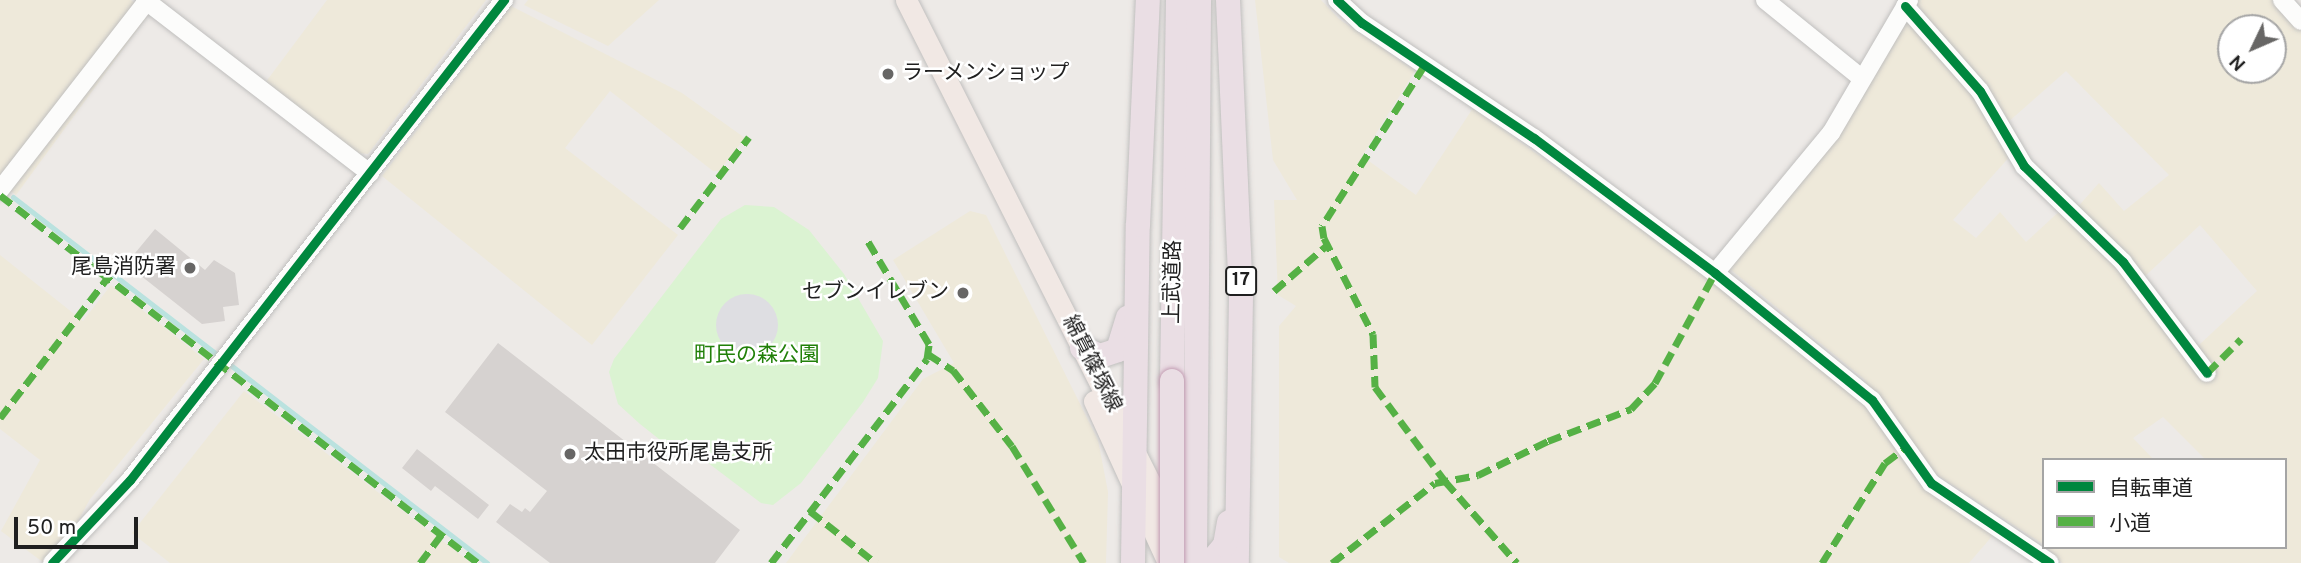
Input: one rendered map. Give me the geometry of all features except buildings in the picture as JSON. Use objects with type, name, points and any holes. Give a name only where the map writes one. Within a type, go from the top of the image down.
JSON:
[{"type":"highway","points":[[1133,563],[1139,225],[1148,0]]},
{"type":"highway","name":"上武道路","points":[[1167,558],[1178,0]]},
{"type":"highway","name":"上武道路","points":[[1193,563],[1199,0]]},
{"type":"highway","name":"17","points":[[1228,0],[1239,198],[1240,420],[1237,563]]},
{"type":"highway","points":[[1082,348],[1107,355],[1123,343],[1139,225]]},
{"type":"highway","points":[[1210,563],[1227,535],[1240,420]]},
{"type":"highway","points":[[1167,558],[1183,563]]},
{"type":"main road","name":"綿貫篠塚線","points":[[906,0],[988,167],[1008,196],[1082,348],[1193,563]]},
{"type":"main road","name":"綿貫篠塚線","points":[[988,167],[997,201],[1167,558]]},
{"type":"street","points":[[0,190],[147,0],[370,173]]},
{"type":"street","points":[[52,563],[130,480],[504,0]]},
{"type":"street","points":[[1337,0],[1363,23],[1534,138],[1715,273],[1872,400],[1931,483],[2050,563]]},
{"type":"street","points":[[1765,0],[1860,77]]},
{"type":"street","points":[[2282,0],[2301,21]]},
{"type":"street","points":[[1715,273],[1831,133],[1860,77],[1907,3],[1980,91],[2024,166],[2114,253],[2207,373]]},
{"type":"shaded area","points":[[0,0],[131,0],[149,14],[16,195],[0,182]]},
{"type":"shaded area","points":[[327,0],[486,0],[368,154],[357,153],[265,83]]},
{"type":"shaded area","points":[[528,0],[659,0],[608,46],[524,5]]},
{"type":"shaded area","points":[[1255,0],[1321,0],[1339,19],[1415,71],[1362,156],[1416,195],[1473,108],[1712,280],[1861,399],[1927,488],[1994,534],[1969,563],[1289,563],[1279,557],[1279,326],[1296,306],[1278,295],[1274,200],[1297,200],[1273,160]]},
{"type":"shaded area","points":[[1914,0],[2284,0],[2301,19],[2301,563],[2062,563],[2048,549],[2287,549],[2287,458],[2204,458],[2163,417],[2133,438],[2152,458],[2042,458],[2042,544],[1924,466],[1864,379],[1730,269],[1906,12],[1994,122],[2012,154],[1953,220],[1976,238],[2000,212],[2026,242],[2063,208],[2100,247],[2186,357],[2257,291],[2200,225],[2143,278],[2075,210],[2099,183],[2124,211],[2169,175],[2066,71],[2007,123]]},
{"type":"shaded area","points":[[511,6],[682,93],[745,138],[719,171],[713,171],[610,91],[565,148],[678,235],[592,345],[382,176]]},
{"type":"shaded area","points":[[970,211],[986,215],[1098,440],[1108,492],[1106,563],[786,563],[923,379],[954,363],[893,260]]},
{"type":"shaded area","points":[[0,255],[83,321],[111,285],[204,359],[90,499],[55,563],[44,563],[1,531],[40,460],[0,429]]},
{"type":"shaded area","points":[[747,294],[769,303],[778,325],[769,347],[747,356],[725,347],[716,325],[725,303]]},
{"type":"shaded area","points":[[244,391],[471,563],[170,563],[132,533]]},
{"type":"green space","name":"町民の森公園","points":[[745,205],[774,207],[809,230],[844,274],[883,341],[878,378],[863,402],[801,483],[773,505],[761,503],[695,453],[669,447],[640,424],[618,404],[609,372],[614,359],[721,219]]},
{"type":"waterway","points":[[13,197],[487,563]]},
{"type":"marked path","points":[[1424,66],[1322,226],[1324,238],[1373,334],[1375,387],[1445,481],[1517,563]]},
{"type":"marked path","points":[[680,228],[749,137]]},
{"type":"marked path","points":[[0,195],[478,563]]},
{"type":"marked path","points":[[771,563],[927,359],[929,344],[866,238]]},
{"type":"marked path","points":[[1274,291],[1326,246]]},
{"type":"marked path","points":[[1332,563],[1435,483],[1478,475],[1548,441],[1631,409],[1655,383],[1715,273]]},
{"type":"marked path","points":[[0,418],[106,280]]},
{"type":"marked path","points":[[2207,373],[2241,339]]},
{"type":"marked path","points":[[928,354],[953,370],[1012,446],[1084,563]]},
{"type":"marked path","points":[[1822,563],[1885,463],[1905,448]]},
{"type":"marked path","points":[[810,511],[876,563]]},
{"type":"marked path","points":[[420,563],[442,534]]},
{"type":"cycle path","points":[[52,563],[130,480],[504,0]]},
{"type":"cycle path","points":[[1337,0],[1362,23],[1534,138],[1715,273],[1872,400],[1931,483],[2050,563]]},
{"type":"cycle path","points":[[1905,6],[1980,91],[2024,166],[2123,262],[2207,373]]},
{"type":"place","name":"ラーメンショップ","points":[[888,74]]},
{"type":"place","name":"尾島消防署","points":[[190,268]]},
{"type":"place","name":"セブンイレブン","points":[[963,293]]},
{"type":"place","name":"太田市役所尾島支所","points":[[570,454]]}]
